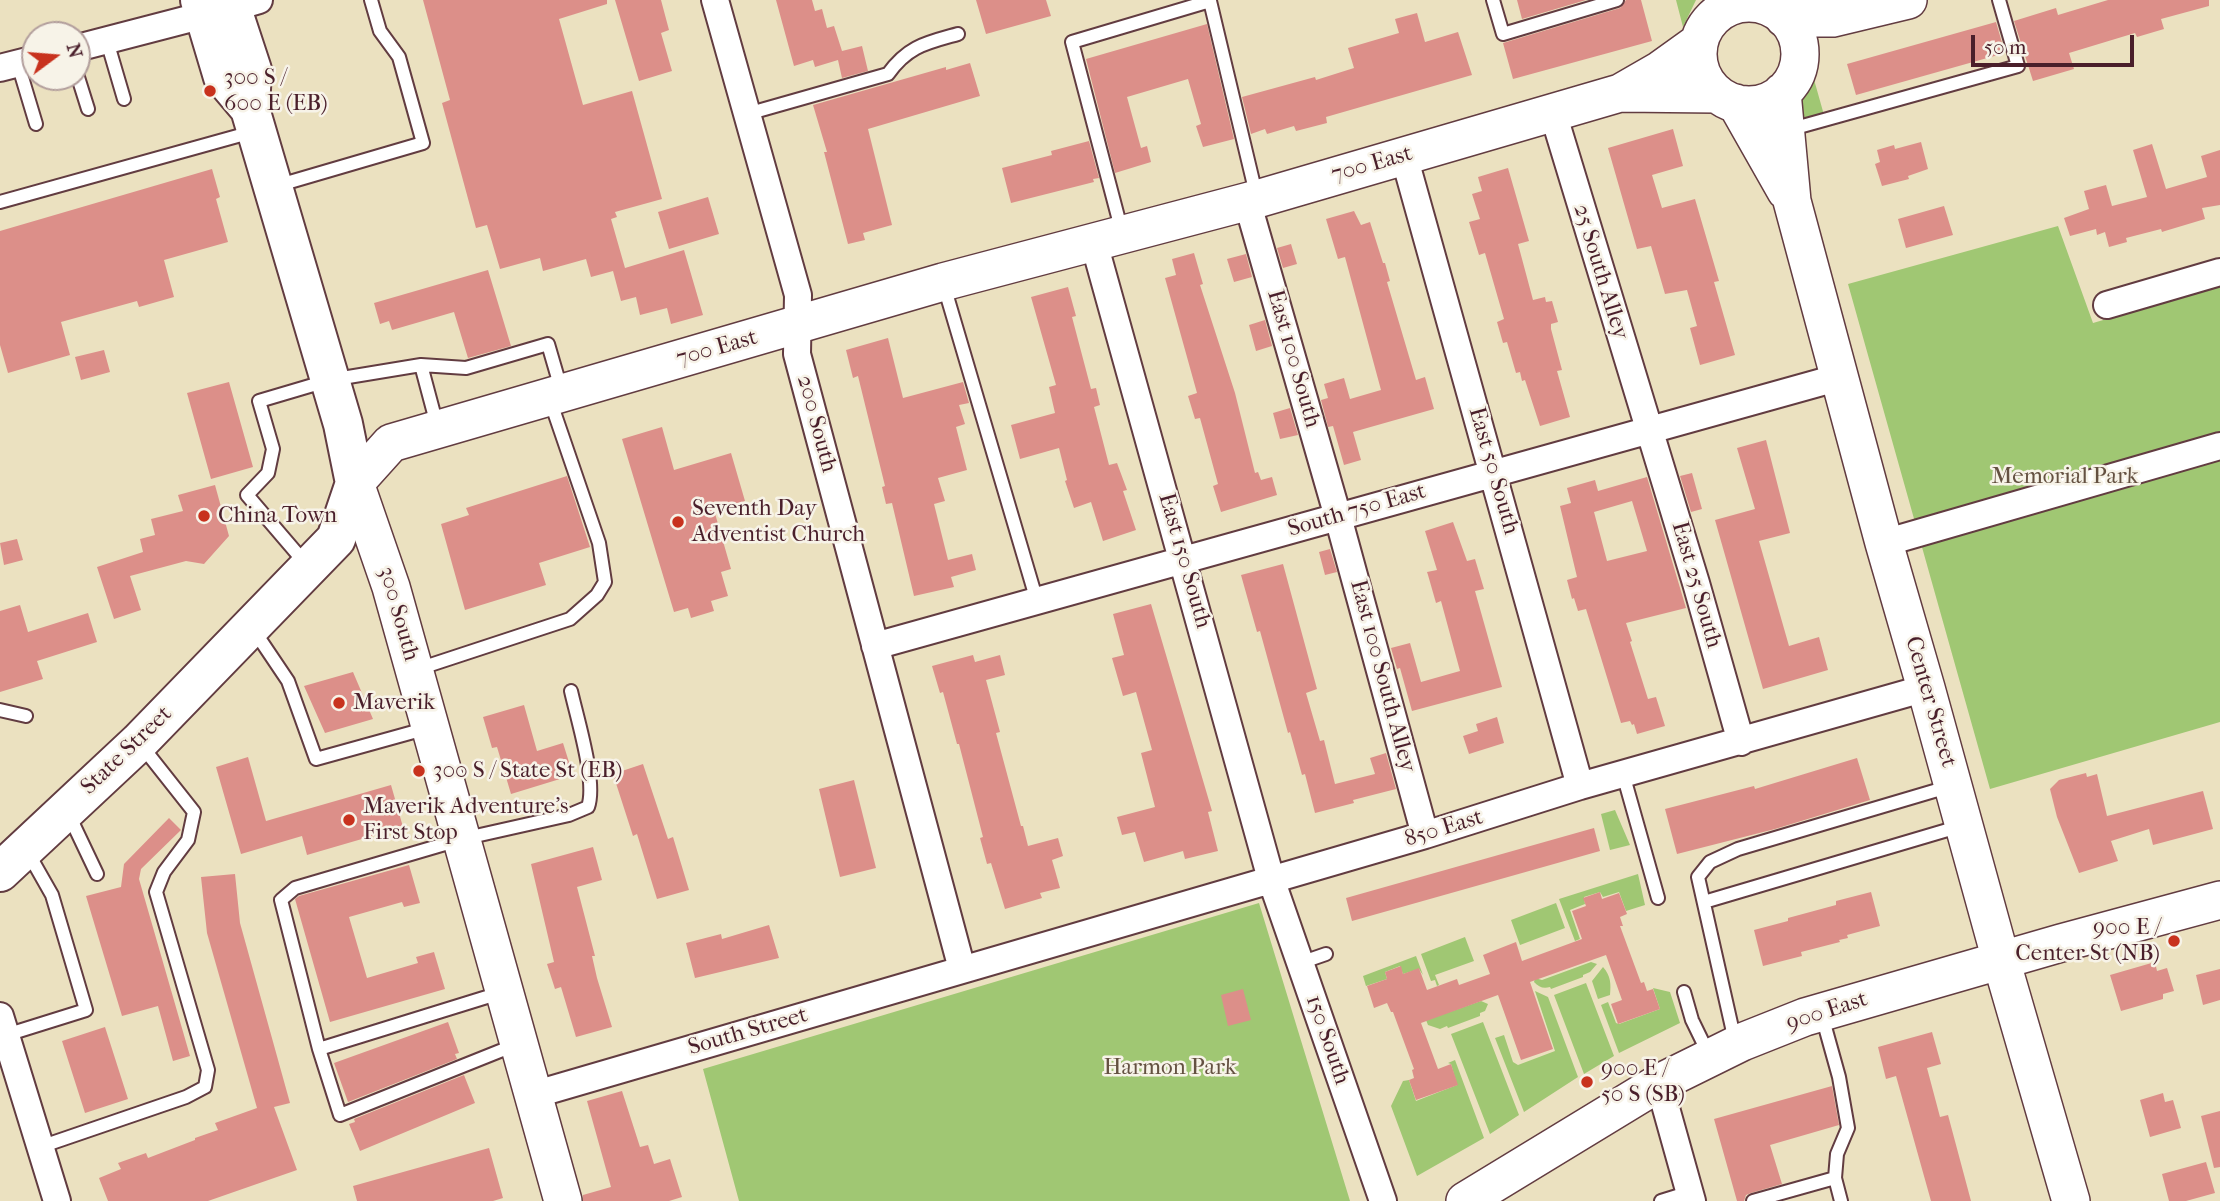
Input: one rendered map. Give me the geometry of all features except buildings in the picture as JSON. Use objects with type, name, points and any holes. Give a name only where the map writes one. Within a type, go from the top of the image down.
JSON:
[{"type":"main road","name":"300 South","points":[[225,5],[223,77],[253,120],[343,424],[355,483]]},
{"type":"main road","name":"State Street","points":[[13,860],[139,742],[336,539],[355,483]]},
{"type":"street","name":"200 South","points":[[715,0],[798,295],[797,354],[962,969]]},
{"type":"street","points":[[1754,3],[1833,18],[1892,4],[1838,34],[1763,103],[1752,105],[1727,99],[1702,74],[1698,59],[1711,18],[1736,4],[1754,3]]},
{"type":"street","points":[[91,45],[225,5]]},
{"type":"street","points":[[1769,7],[1798,41],[1790,80]]},
{"type":"street","name":"700 East","points":[[355,483],[391,443],[943,282],[1252,200],[1620,93],[1660,70],[1711,18]]},
{"type":"street","name":"Center Street","points":[[1790,80],[1786,131],[1792,201],[1884,543],[2071,1201]]},
{"type":"street","name":"700 East","points":[[1620,93],[1727,99]]},
{"type":"street","name":"Center Street","points":[[1727,99],[1792,201]]},
{"type":"street","name":"25 South Alley","points":[[1553,113],[1648,430]]},
{"type":"street","name":"East 50 South","points":[[1404,156],[1580,786]]},
{"type":"street","name":"East 100 South","points":[[1252,200],[1338,517]]},
{"type":"street","name":"East 150 South","points":[[1109,239],[1184,560],[1271,879]]},
{"type":"street","points":[[2107,305],[2220,272]]},
{"type":"street","name":"South 750 East","points":[[875,646],[1840,377]]},
{"type":"street","name":"East 25 South","points":[[1648,430],[1696,583],[1741,742]]},
{"type":"street","points":[[1884,543],[2220,446]]},
{"type":"street","name":"300 South","points":[[355,483],[391,587],[563,1201]]},
{"type":"street","name":"East 100 South Alley","points":[[1338,517],[1425,835]]},
{"type":"street","name":"850 East","points":[[962,969],[1425,835],[1580,786],[1926,688]]},
{"type":"street","name":"150 South","points":[[1271,879],[1383,1201]]},
{"type":"street","name":"900 East","points":[[1465,1201],[1660,1083],[1723,1051],[1821,1012],[2220,900]]},
{"type":"street","name":"South Street","points":[[533,1095],[962,969]]},
{"type":"street","points":[[3,1025],[57,1201]]},
{"type":"street","points":[[1660,1083],[1691,1196]]},
{"type":"lane","points":[[272,187],[423,144],[399,57],[380,31],[371,0]]},
{"type":"lane","points":[[1493,0],[1503,34],[1618,0]]},
{"type":"lane","points":[[1786,131],[2018,66],[1999,0]]},
{"type":"lane","points":[[1109,239],[1072,42],[1210,1],[1252,200]]},
{"type":"lane","points":[[747,114],[888,74],[899,59],[914,47],[958,34]]},
{"type":"lane","points":[[107,41],[124,99]]},
{"type":"lane","points":[[18,64],[36,124]]},
{"type":"lane","points":[[83,91],[89,109]]},
{"type":"lane","points":[[0,202],[253,120]]},
{"type":"lane","points":[[943,282],[1037,601]]},
{"type":"lane","points":[[309,567],[247,495],[268,473],[273,449],[259,401],[330,380],[421,365],[466,368],[548,344],[556,395],[599,543],[605,582],[597,595],[570,619],[414,670]]},
{"type":"lane","points":[[421,365],[438,430]]},
{"type":"lane","points":[[251,626],[288,681],[316,759],[430,728]]},
{"type":"lane","points":[[519,1043],[340,1115],[319,1049],[281,900],[295,888],[462,839],[569,815],[589,807],[589,773],[571,691]]},
{"type":"lane","points":[[0,710],[26,716]]},
{"type":"lane","points":[[40,1147],[186,1097],[205,1087],[208,1070],[156,892],[164,872],[188,840],[194,812],[139,742]]},
{"type":"lane","points":[[1623,774],[1658,898]]},
{"type":"lane","points":[[1723,1051],[1704,902],[1698,877],[1710,862],[1738,849],[1954,785]]},
{"type":"lane","points":[[66,810],[97,874]]},
{"type":"lane","points":[[1704,902],[1964,825]]},
{"type":"lane","points":[[3,1025],[86,1010],[52,895],[13,860]]},
{"type":"lane","points":[[1300,963],[1326,954]]},
{"type":"lane","points":[[319,1049],[504,991]]},
{"type":"lane","points":[[1684,992],[1692,1020],[1723,1051]]},
{"type":"lane","points":[[1821,1012],[1839,1077],[1848,1128],[1837,1154],[1835,1178],[1841,1201]]},
{"type":"lane","points":[[1754,1201],[1835,1178]]},
{"type":"lane","points":[[1661,1201],[1691,1196]]},
{"type":"green space","points":[[1676,0],[1696,0],[1683,27]]},
{"type":"green space","points":[[1813,76],[1824,115],[1807,119],[1799,115],[1801,99]]},
{"type":"green space","name":"Memorial Park","points":[[2058,226],[2093,323],[2220,286],[2220,722],[1990,789],[1848,284]]},
{"type":"green space","points":[[1615,810],[1630,845],[1610,850],[1601,814]]},
{"type":"green space","points":[[1638,874],[1645,905],[1626,911],[1619,892],[1603,897],[1600,892],[1584,897],[1585,904],[1570,910],[1580,939],[1575,941],[1559,899]]},
{"type":"green space","name":"Harmon Park","points":[[1259,903],[1350,1201],[739,1201],[703,1069]]},
{"type":"green space","points":[[1556,903],[1565,928],[1520,945],[1511,920]]},
{"type":"green space","points":[[1465,937],[1474,961],[1435,975],[1439,985],[1437,986],[1435,980],[1431,981],[1421,954]]},
{"type":"green space","points":[[1416,956],[1423,975],[1419,969],[1403,974],[1400,966],[1385,972],[1387,979],[1366,986],[1363,976]]},
{"type":"green space","points":[[1591,962],[1597,964],[1583,977],[1551,989],[1534,982],[1535,978],[1542,980]]},
{"type":"green space","points":[[1603,967],[1610,980],[1610,995],[1598,999],[1592,981]]},
{"type":"green space","points":[[1586,983],[1614,1056],[1584,1074],[1554,995]]},
{"type":"green space","points":[[1653,988],[1670,992],[1680,1023],[1619,1053],[1601,1005],[1608,1002],[1616,1023],[1619,1024],[1660,1009]]},
{"type":"green space","points":[[1535,991],[1548,997],[1578,1077],[1524,1112],[1495,1038],[1504,1035],[1513,1062],[1518,1065],[1555,1051]]},
{"type":"green space","points":[[1481,1001],[1488,1004],[1480,1016],[1448,1028],[1447,1026],[1440,1029],[1428,1025],[1426,1020]]},
{"type":"green space","points":[[1483,1022],[1519,1115],[1490,1134],[1451,1034]]},
{"type":"green space","points":[[1455,1060],[1484,1138],[1417,1176],[1391,1106],[1403,1081],[1409,1080],[1416,1101],[1457,1085],[1451,1064],[1448,1063]]},
{"type":"place","name":"300 S / 600 E (EB)","points":[[210,91]]},
{"type":"place","name":"China Town","points":[[204,516]]},
{"type":"place","name":"Seventh Day Adventist Church","points":[[678,522]]},
{"type":"place","name":"Maverik","points":[[339,703]]},
{"type":"place","name":"300 S / State St (EB)","points":[[419,771]]},
{"type":"place","name":"Maverik Adventure's First Stop","points":[[349,820]]},
{"type":"place","name":"900 E / Center St (NB)","points":[[2174,941]]},
{"type":"place","name":"900 E / 50 S (SB)","points":[[1587,1082]]}]
